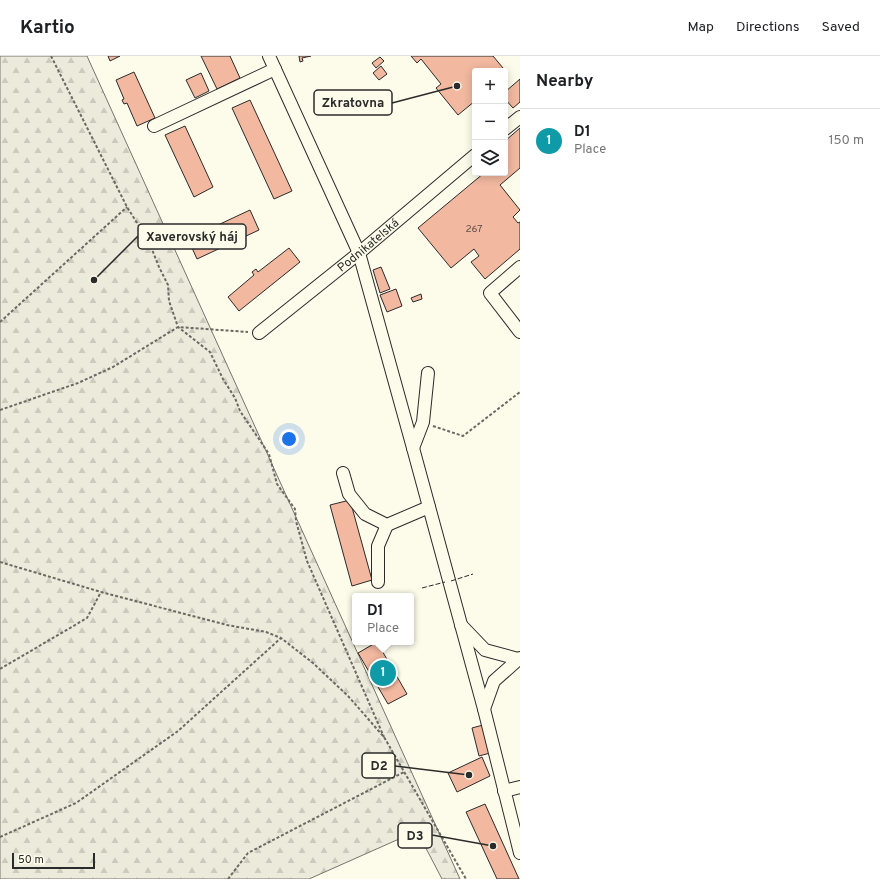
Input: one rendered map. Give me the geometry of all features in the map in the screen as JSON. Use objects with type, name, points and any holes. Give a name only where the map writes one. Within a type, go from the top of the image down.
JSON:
[{"type":"lane","points":[[269,56],[359,253],[484,710],[520,853]]},
{"type":"lane","points":[[154,126],[275,69]]},
{"type":"lane","points":[[508,127],[520,117]]},
{"type":"lane","name":"Podnikatelská","points":[[258,333],[359,253],[472,158]]},
{"type":"lane","points":[[520,267],[490,293],[520,332]]},
{"type":"lane","points":[[413,448],[423,422],[428,373]]},
{"type":"lane","points":[[343,473],[349,494],[365,514],[387,525]]},
{"type":"lane","points":[[378,582],[378,546],[387,525],[429,507]]},
{"type":"lane","points":[[460,625],[485,650],[519,658]]},
{"type":"lane","points":[[484,710],[494,682],[519,658]]},
{"type":"lane","points":[[504,791],[520,787]]},
{"type":"path","points":[[51,56],[127,207],[149,242],[168,285],[169,301],[178,327],[210,352],[223,379],[235,398],[240,411],[269,454],[277,484],[295,509],[296,521],[306,561],[384,737],[466,879]]},
{"type":"path","points":[[0,322],[127,207]]},
{"type":"path","points":[[0,410],[85,380],[113,367],[178,327],[258,333]]},
{"type":"path","points":[[423,422],[463,436],[520,392]]},
{"type":"path","points":[[0,562],[101,592],[227,625],[266,632],[281,638],[313,663],[348,696],[384,737]]},
{"type":"path","points":[[0,669],[87,618],[101,592]]},
{"type":"path","points":[[0,837],[76,803],[178,731],[281,638]]},
{"type":"path","points":[[228,879],[248,853],[404,772]]},
{"type":"green space","points":[[0,56],[87,56],[352,641],[352,645],[354,645],[460,879],[442,879],[417,831],[309,879],[0,879]]},
{"type":"building","points":[[108,56],[120,56],[110,61]]},
{"type":"building","points":[[201,56],[230,56],[240,78],[217,89]]},
{"type":"building","points":[[299,56],[311,56],[302,58],[303,61],[300,62]]},
{"type":"building","points":[[411,56],[493,56],[503,68],[472,68],[472,103],[458,115],[436,88],[441,84],[421,59],[417,63]]},
{"type":"building","points":[[380,57],[384,61],[376,68],[372,63]]},
{"type":"building","points":[[381,66],[387,74],[379,80],[373,73]]},
{"type":"building","points":[[134,72],[155,118],[137,126],[127,103],[124,104],[122,100],[124,99],[116,80]]},
{"type":"building","points":[[201,73],[209,91],[195,98],[186,80]]},
{"type":"building","points":[[520,79],[520,102],[513,108],[508,102],[508,89]]},
{"type":"building","points":[[250,100],[292,191],[274,199],[232,108]]},
{"type":"building","points":[[185,126],[213,187],[194,197],[165,135]]},
{"type":"building","points":[[520,128],[520,168],[500,185],[520,210],[513,217],[518,223],[520,222],[520,249],[485,279],[471,262],[479,256],[474,249],[451,268],[418,228],[480,176],[508,176],[508,138]]},
{"type":"building","points":[[250,210],[259,230],[197,259],[188,239]]},
{"type":"building","points":[[289,248],[300,262],[239,311],[228,297],[254,275],[252,272],[256,269],[258,272]]},
{"type":"building","points":[[381,267],[390,289],[380,293],[373,270]]},
{"type":"building","points":[[396,289],[402,306],[387,312],[380,295]]},
{"type":"building","points":[[421,294],[422,299],[413,302],[411,298]]},
{"type":"building","points":[[350,500],[372,580],[352,586],[330,505]]},
{"type":"building","points":[[372,645],[379,645],[407,694],[388,704],[358,653]]},
{"type":"building","points":[[483,725],[490,753],[479,756],[472,728]]},
{"type":"building","points":[[482,757],[490,776],[457,792],[448,773]]},
{"type":"building","points":[[485,804],[519,879],[497,879],[466,812]]},
{"type":"fence","points":[[451,581],[473,574]]},
{"type":"fence","points":[[422,588],[445,582]]},
{"type":"place","name":"Zkratovna","points":[[457,86]]},
{"type":"place","name":"Xaverovský háj","points":[[94,280]]},
{"type":"place","name":"D1","points":[[383,673]]},
{"type":"place","name":"D2","points":[[469,775]]},
{"type":"place","name":"D3","points":[[493,846]]}]
